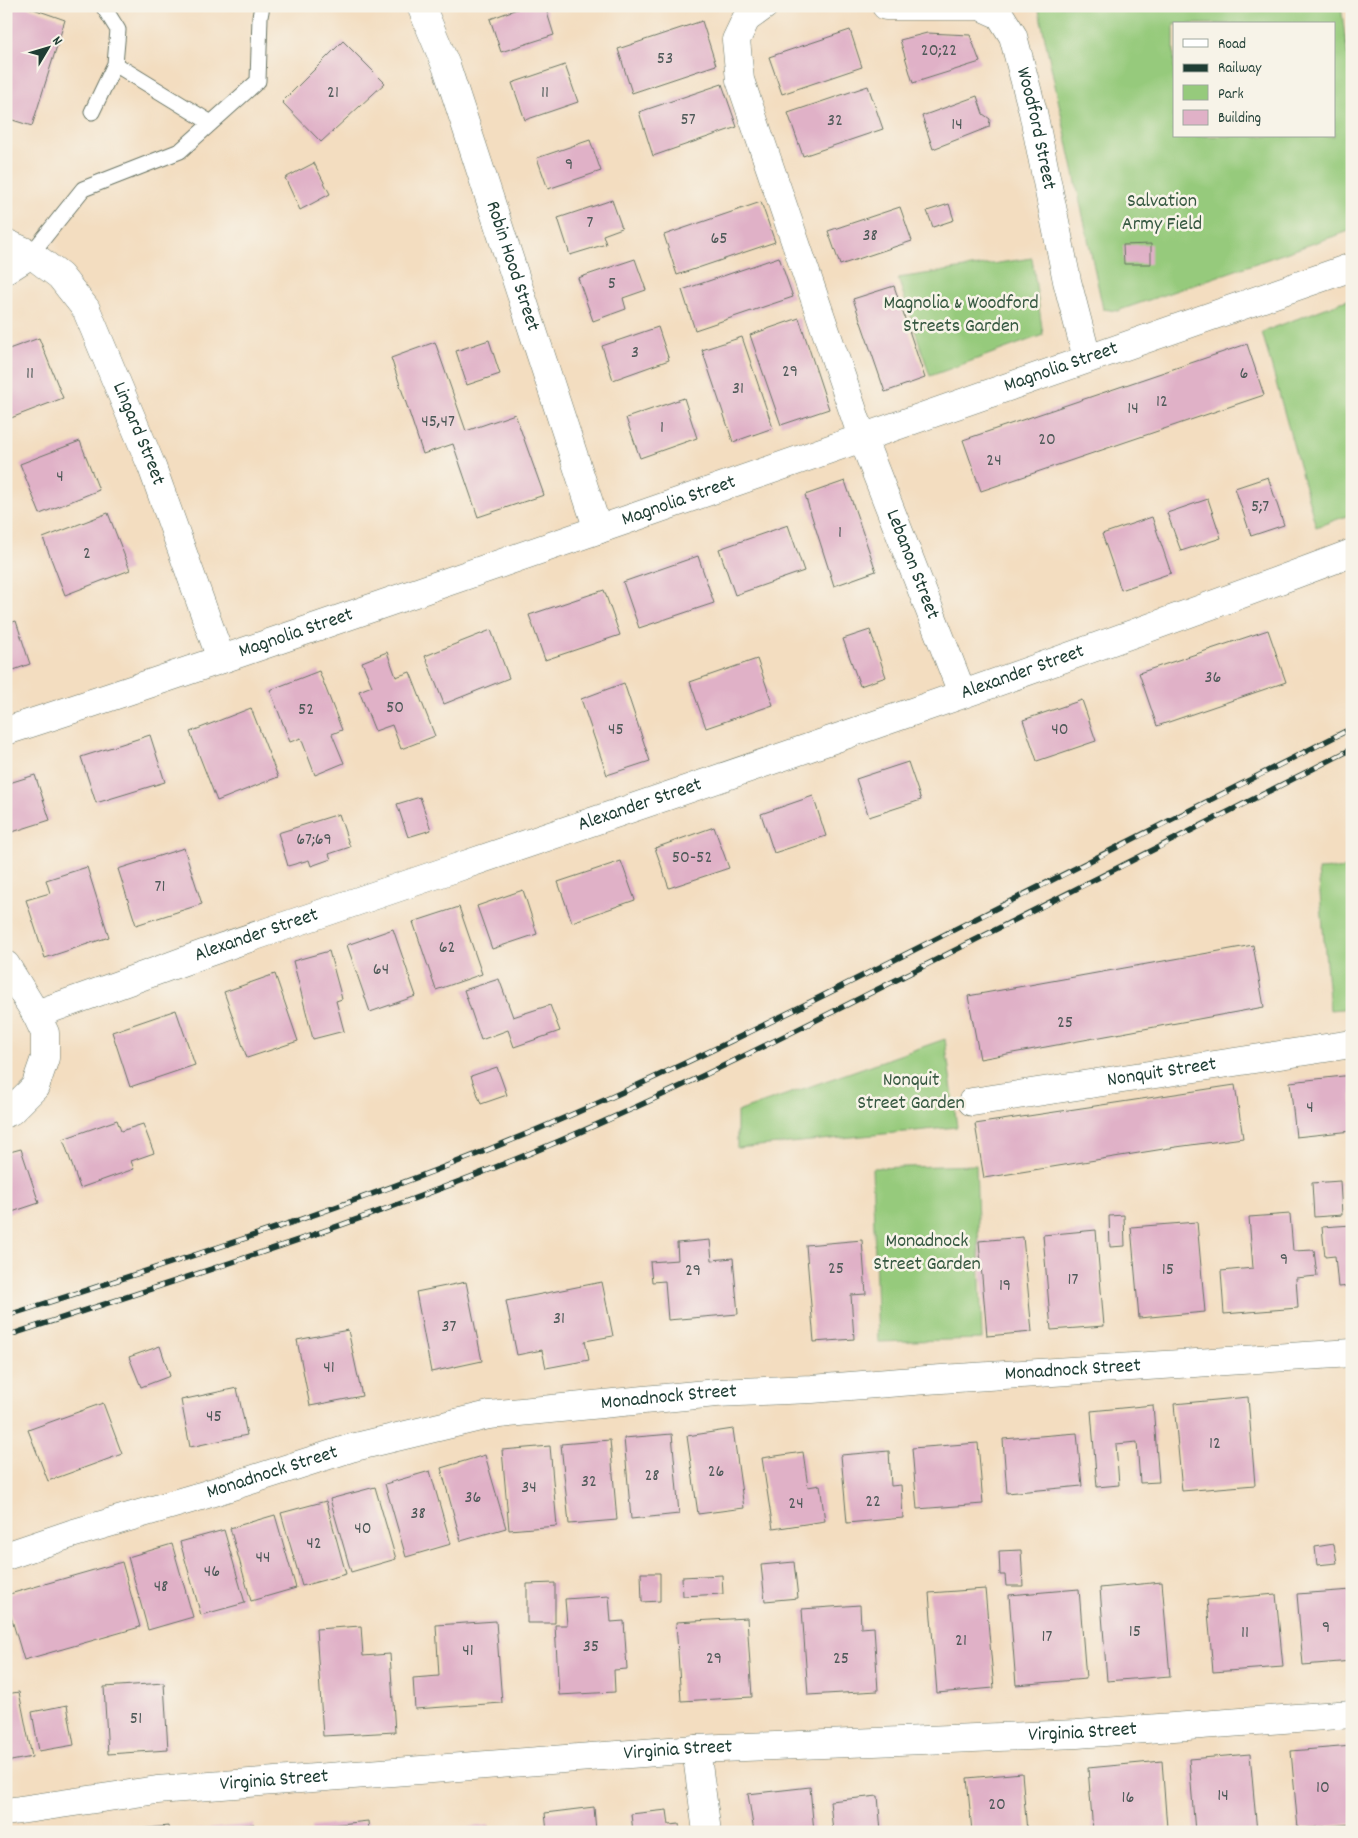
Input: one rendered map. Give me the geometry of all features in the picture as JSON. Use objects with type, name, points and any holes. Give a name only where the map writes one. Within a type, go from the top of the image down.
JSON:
[{"type":"street","name":"Robin Hood Street","points":[[421,6],[447,68],[598,530]]},
{"type":"street","points":[[764,6],[746,19],[736,40],[740,80],[862,437]]},
{"type":"street","name":"Woodford Street","points":[[886,6],[980,6],[1000,15],[1013,36],[1034,112],[1067,281],[1087,358]]},
{"type":"street","name":"Lingard Street","points":[[6,243],[31,254],[60,276],[86,309],[152,467],[221,659]]},
{"type":"street","points":[[6,270],[31,254]]},
{"type":"street","name":"Magnolia Street","points":[[6,732],[598,530],[1352,267]]},
{"type":"street","name":"Lebanon Street","points":[[862,437],[962,693]]},
{"type":"street","name":"Alexander Street","points":[[36,1014],[1189,614],[1352,553]]},
{"type":"street","points":[[6,965],[36,1014],[45,1033],[45,1058],[35,1087],[6,1113]]},
{"type":"street","name":"Nonquit Street","points":[[972,1102],[1352,1044]]},
{"type":"street","name":"Monadnock Street","points":[[6,1556],[71,1534],[201,1496],[351,1448],[489,1415],[716,1393],[812,1389],[1352,1353]]},
{"type":"street","name":"Virginia Street","points":[[6,1812],[157,1790],[696,1749],[1077,1734],[1352,1714]]},
{"type":"street","points":[[696,1749],[707,1832]]},
{"type":"lane","points":[[92,112],[115,64],[118,30],[103,6]]},
{"type":"lane","points":[[31,254],[83,189],[180,151],[258,81],[262,6]]},
{"type":"lane","points":[[115,64],[211,123]]},
{"type":"green space","name":"Salvation Army Field","points":[[1038,6],[1341,6],[1352,90],[1352,230],[1117,311],[1103,309]]},
{"type":"green space","name":"Magnolia & Woodford Streets Garden","points":[[1032,258],[1043,335],[930,376],[898,278]]},
{"type":"green space","points":[[1352,298],[1352,514],[1316,527],[1262,332]]},
{"type":"green space","points":[[1352,868],[1352,1008],[1330,1010],[1318,870]]},
{"type":"green space","name":"Nonquit Street Garden","points":[[945,1039],[957,1127],[737,1148],[737,1112]]},
{"type":"green space","name":"Monadnock Street Garden","points":[[976,1165],[982,1339],[878,1342],[872,1168]]},
{"type":"building","points":[[6,6],[25,6],[65,20],[32,126],[6,118]]},
{"type":"building","points":[[525,6],[545,6],[554,35],[501,52],[490,19]]},
{"type":"building","points":[[702,21],[716,65],[632,93],[618,49]]},
{"type":"building","points":[[850,30],[862,67],[782,94],[769,57]]},
{"type":"building","points":[[927,33],[970,35],[980,62],[913,83],[900,40]]},
{"type":"building","points":[[343,41],[385,83],[321,142],[282,102]]},
{"type":"building","points":[[565,65],[578,102],[525,120],[512,83]]},
{"type":"building","points":[[722,84],[737,127],[653,156],[639,112]]},
{"type":"building","points":[[868,86],[883,129],[803,156],[788,113]]},
{"type":"building","points":[[977,96],[983,114],[990,119],[989,127],[933,149],[922,116]]},
{"type":"building","points":[[590,140],[601,171],[548,189],[537,158]]},
{"type":"building","points":[[314,163],[330,194],[300,210],[285,178]]},
{"type":"building","points":[[612,200],[622,228],[603,235],[606,244],[570,255],[558,218]]},
{"type":"building","points":[[761,202],[775,242],[677,275],[664,235]]},
{"type":"building","points":[[949,204],[954,220],[933,227],[927,211]]},
{"type":"building","points":[[900,207],[912,241],[840,265],[828,231]]},
{"type":"building","points":[[1151,244],[1151,264],[1124,264],[1123,245]]},
{"type":"building","points":[[779,257],[793,297],[695,330],[682,290]]},
{"type":"building","points":[[635,259],[646,290],[623,298],[626,309],[593,321],[578,278]]},
{"type":"building","points":[[894,286],[925,378],[885,392],[853,299]]},
{"type":"building","points":[[799,318],[829,409],[781,425],[750,335]]},
{"type":"building","points":[[658,327],[669,360],[613,380],[602,346]]},
{"type":"building","points":[[742,337],[773,428],[733,442],[702,350]]},
{"type":"building","points":[[39,338],[63,398],[11,418],[6,407],[6,350]]},
{"type":"building","points":[[489,340],[500,374],[467,385],[456,351]]},
{"type":"building","points":[[435,342],[466,431],[515,414],[544,495],[478,517],[453,444],[423,454],[391,358]]},
{"type":"building","points":[[1247,344],[1264,395],[981,491],[963,440]]},
{"type":"building","points":[[684,398],[697,438],[640,458],[626,418]]},
{"type":"building","points":[[80,441],[99,490],[40,514],[20,464]]},
{"type":"building","points":[[1268,477],[1284,525],[1251,536],[1235,488]]},
{"type":"building","points":[[845,481],[876,571],[834,586],[805,495]]},
{"type":"building","points":[[1208,499],[1221,538],[1181,551],[1167,513]]},
{"type":"building","points":[[108,513],[130,570],[65,595],[43,538]]},
{"type":"building","points":[[1152,517],[1171,573],[1121,590],[1102,534]]},
{"type":"building","points":[[788,525],[804,571],[735,595],[719,549]]},
{"type":"building","points":[[698,556],[714,603],[639,628],[623,582]]},
{"type":"building","points":[[604,590],[620,635],[545,660],[529,615]]},
{"type":"building","points":[[16,621],[30,664],[11,671],[6,658],[6,624]]},
{"type":"building","points":[[491,630],[509,678],[444,704],[425,656]]},
{"type":"building","points":[[870,630],[886,677],[860,686],[843,639]]},
{"type":"building","points":[[1268,630],[1286,682],[1157,726],[1139,673]]},
{"type":"building","points":[[387,652],[396,677],[410,672],[435,736],[401,749],[392,725],[375,731],[359,691],[372,686],[362,662]]},
{"type":"building","points":[[757,659],[773,705],[706,728],[690,682]]},
{"type":"building","points":[[319,671],[342,730],[332,734],[344,763],[315,775],[301,738],[290,742],[270,690]]},
{"type":"building","points":[[624,683],[650,761],[607,775],[581,699]]},
{"type":"building","points":[[1082,700],[1096,741],[1037,761],[1023,720]]},
{"type":"building","points":[[251,708],[278,777],[217,801],[190,732]]},
{"type":"building","points":[[150,735],[165,782],[96,803],[81,757]]},
{"type":"building","points":[[908,762],[921,800],[869,817],[856,779]]},
{"type":"building","points":[[35,775],[50,820],[6,834],[6,784]]},
{"type":"building","points":[[813,796],[826,836],[774,853],[761,814]]},
{"type":"building","points":[[420,797],[431,830],[408,837],[397,804]]},
{"type":"building","points":[[339,814],[350,847],[329,854],[331,859],[311,866],[309,860],[288,866],[278,833]]},
{"type":"building","points":[[714,827],[729,868],[669,888],[655,848]]},
{"type":"building","points":[[184,848],[202,904],[136,925],[118,869]]},
{"type":"building","points":[[621,861],[635,900],[572,922],[558,882]]},
{"type":"building","points":[[87,867],[109,937],[45,958],[26,900],[50,893],[46,880]]},
{"type":"building","points":[[523,890],[537,934],[492,949],[477,906]]},
{"type":"building","points":[[459,907],[482,974],[436,990],[413,922]]},
{"type":"building","points":[[393,929],[416,996],[370,1012],[347,945]]},
{"type":"building","points":[[1253,945],[1264,1007],[980,1059],[968,996]]},
{"type":"building","points":[[329,951],[342,999],[336,1001],[344,1031],[313,1039],[293,961]]},
{"type":"building","points":[[275,974],[298,1041],[247,1058],[224,992]]},
{"type":"building","points":[[499,979],[513,1017],[550,1005],[560,1031],[514,1047],[508,1030],[481,1040],[464,990]]},
{"type":"building","points":[[176,1010],[195,1065],[130,1087],[112,1032]]},
{"type":"building","points":[[497,1067],[507,1095],[481,1104],[471,1076]]},
{"type":"building","points":[[1352,1075],[1352,1131],[1296,1137],[1290,1082]]},
{"type":"building","points":[[1235,1085],[1243,1138],[984,1178],[975,1124]]},
{"type":"building","points":[[117,1120],[121,1131],[143,1124],[154,1153],[131,1161],[134,1169],[80,1188],[63,1139]]},
{"type":"building","points":[[21,1149],[39,1203],[6,1214],[6,1153]]},
{"type":"building","points":[[1340,1181],[1342,1215],[1314,1217],[1312,1183]]},
{"type":"building","points":[[1290,1214],[1293,1251],[1314,1250],[1317,1276],[1296,1278],[1298,1308],[1224,1314],[1221,1271],[1253,1268],[1249,1217]]},
{"type":"building","points":[[1124,1215],[1125,1246],[1110,1247],[1109,1216]]},
{"type":"building","points":[[1197,1222],[1205,1312],[1139,1318],[1131,1227]]},
{"type":"building","points":[[1352,1225],[1352,1286],[1338,1287],[1335,1256],[1325,1257],[1322,1227]]},
{"type":"building","points":[[1096,1230],[1104,1326],[1051,1330],[1043,1235]]},
{"type":"building","points":[[1023,1237],[1032,1332],[987,1336],[979,1241]]},
{"type":"building","points":[[710,1240],[712,1260],[733,1258],[738,1314],[668,1320],[665,1281],[652,1282],[650,1262],[678,1260],[677,1243]]},
{"type":"building","points":[[862,1240],[866,1294],[851,1295],[854,1339],[814,1342],[806,1245]]},
{"type":"building","points":[[466,1282],[482,1361],[431,1372],[416,1292]]},
{"type":"building","points":[[602,1282],[613,1336],[585,1341],[589,1360],[546,1368],[542,1350],[517,1355],[506,1301]]},
{"type":"building","points":[[348,1330],[362,1396],[310,1406],[297,1340]]},
{"type":"building","points":[[160,1346],[170,1376],[141,1387],[129,1357]]},
{"type":"building","points":[[237,1388],[247,1435],[190,1447],[181,1400]]},
{"type":"building","points":[[1248,1397],[1255,1485],[1182,1491],[1174,1404]]},
{"type":"building","points":[[103,1403],[122,1454],[48,1481],[28,1430]]},
{"type":"building","points":[[1153,1405],[1159,1482],[1140,1483],[1137,1442],[1116,1444],[1119,1485],[1097,1487],[1091,1411]]},
{"type":"building","points":[[733,1429],[744,1508],[698,1514],[687,1436]]},
{"type":"building","points":[[1077,1433],[1082,1486],[1007,1493],[1003,1439]]},
{"type":"building","points":[[672,1434],[679,1514],[631,1519],[624,1438]]},
{"type":"building","points":[[610,1440],[617,1520],[569,1524],[561,1444]]},
{"type":"building","points":[[978,1443],[983,1504],[917,1509],[912,1448]]},
{"type":"building","points":[[550,1446],[557,1526],[509,1530],[502,1450]]},
{"type":"building","points":[[889,1451],[891,1486],[901,1485],[903,1518],[847,1523],[841,1455]]},
{"type":"building","points":[[803,1452],[808,1487],[820,1485],[825,1521],[773,1529],[762,1458]]},
{"type":"building","points":[[485,1455],[506,1528],[461,1541],[441,1468]]},
{"type":"building","points":[[430,1471],[451,1544],[406,1557],[385,1484]]},
{"type":"building","points":[[375,1487],[396,1559],[351,1572],[330,1499]]},
{"type":"building","points":[[326,1501],[346,1574],[302,1586],[281,1513]]},
{"type":"building","points":[[275,1515],[296,1588],[251,1601],[230,1528]]},
{"type":"building","points":[[224,1530],[245,1603],[201,1615],[180,1542]]},
{"type":"building","points":[[172,1544],[193,1617],[148,1630],[128,1557]]},
{"type":"building","points":[[1334,1544],[1337,1563],[1317,1565],[1315,1547]]},
{"type":"building","points":[[1021,1550],[1023,1586],[1006,1586],[1005,1575],[1000,1575],[999,1551]]},
{"type":"building","points":[[122,1562],[140,1627],[24,1660],[6,1595]]},
{"type":"building","points":[[794,1562],[798,1598],[765,1601],[761,1565]]},
{"type":"building","points":[[641,1573],[660,1573],[660,1601],[642,1602]]},
{"type":"building","points":[[722,1575],[723,1594],[683,1596],[682,1577]]},
{"type":"building","points":[[1162,1582],[1170,1676],[1107,1681],[1100,1588]]},
{"type":"building","points":[[555,1583],[555,1623],[527,1623],[527,1584]]},
{"type":"building","points":[[985,1589],[994,1688],[937,1693],[929,1593]]},
{"type":"building","points":[[1079,1589],[1086,1679],[1016,1685],[1009,1595]]},
{"type":"building","points":[[1352,1590],[1352,1661],[1303,1665],[1297,1594]]},
{"type":"building","points":[[1276,1594],[1283,1667],[1213,1672],[1207,1600]]},
{"type":"building","points":[[609,1596],[611,1622],[624,1621],[627,1669],[614,1670],[615,1692],[559,1695],[555,1625],[567,1625],[565,1599]]},
{"type":"building","points":[[860,1605],[861,1628],[874,1627],[878,1691],[808,1695],[802,1609]]},
{"type":"building","points":[[747,1618],[752,1697],[681,1701],[676,1622]]},
{"type":"building","points":[[496,1621],[502,1703],[415,1709],[413,1678],[439,1676],[436,1625]]},
{"type":"building","points":[[361,1626],[363,1656],[390,1654],[395,1732],[323,1736],[316,1629]]},
{"type":"building","points":[[164,1683],[168,1750],[108,1754],[104,1687]]},
{"type":"building","points":[[19,1692],[32,1757],[6,1762],[6,1694]]},
{"type":"building","points":[[67,1705],[74,1745],[39,1751],[32,1712]]},
{"type":"building","points":[[1352,1746],[1352,1824],[1298,1829],[1291,1751]]},
{"type":"building","points":[[1250,1754],[1257,1832],[1195,1832],[1189,1759]]},
{"type":"building","points":[[1162,1761],[1167,1828],[1149,1830],[1150,1832],[1112,1832],[1112,1830],[1093,1832],[1088,1768]]},
{"type":"building","points":[[1022,1773],[1027,1832],[972,1832],[967,1778]]},
{"type":"building","points":[[810,1787],[814,1832],[754,1832],[748,1794]]},
{"type":"building","points":[[878,1796],[881,1832],[833,1832],[830,1801]]},
{"type":"building","points":[[594,1807],[596,1832],[547,1832],[545,1813]]},
{"type":"building","points":[[667,1810],[669,1825],[679,1824],[680,1832],[633,1832],[631,1814]]},
{"type":"building","points":[[368,1821],[369,1832],[312,1832],[312,1827]]},
{"type":"building","points":[[254,1824],[254,1832],[196,1832],[196,1830]]},
{"type":"building","points":[[489,1825],[490,1832],[441,1832],[441,1830]]},
{"type":"building","points":[[168,1826],[169,1832],[128,1832],[128,1830]]},
{"type":"railway","points":[[6,1316],[348,1203],[483,1152],[596,1104],[686,1063],[821,997],[1352,728]]},
{"type":"railway","points":[[6,1336],[352,1221],[489,1170],[602,1123],[779,1039],[1352,749]]}]
